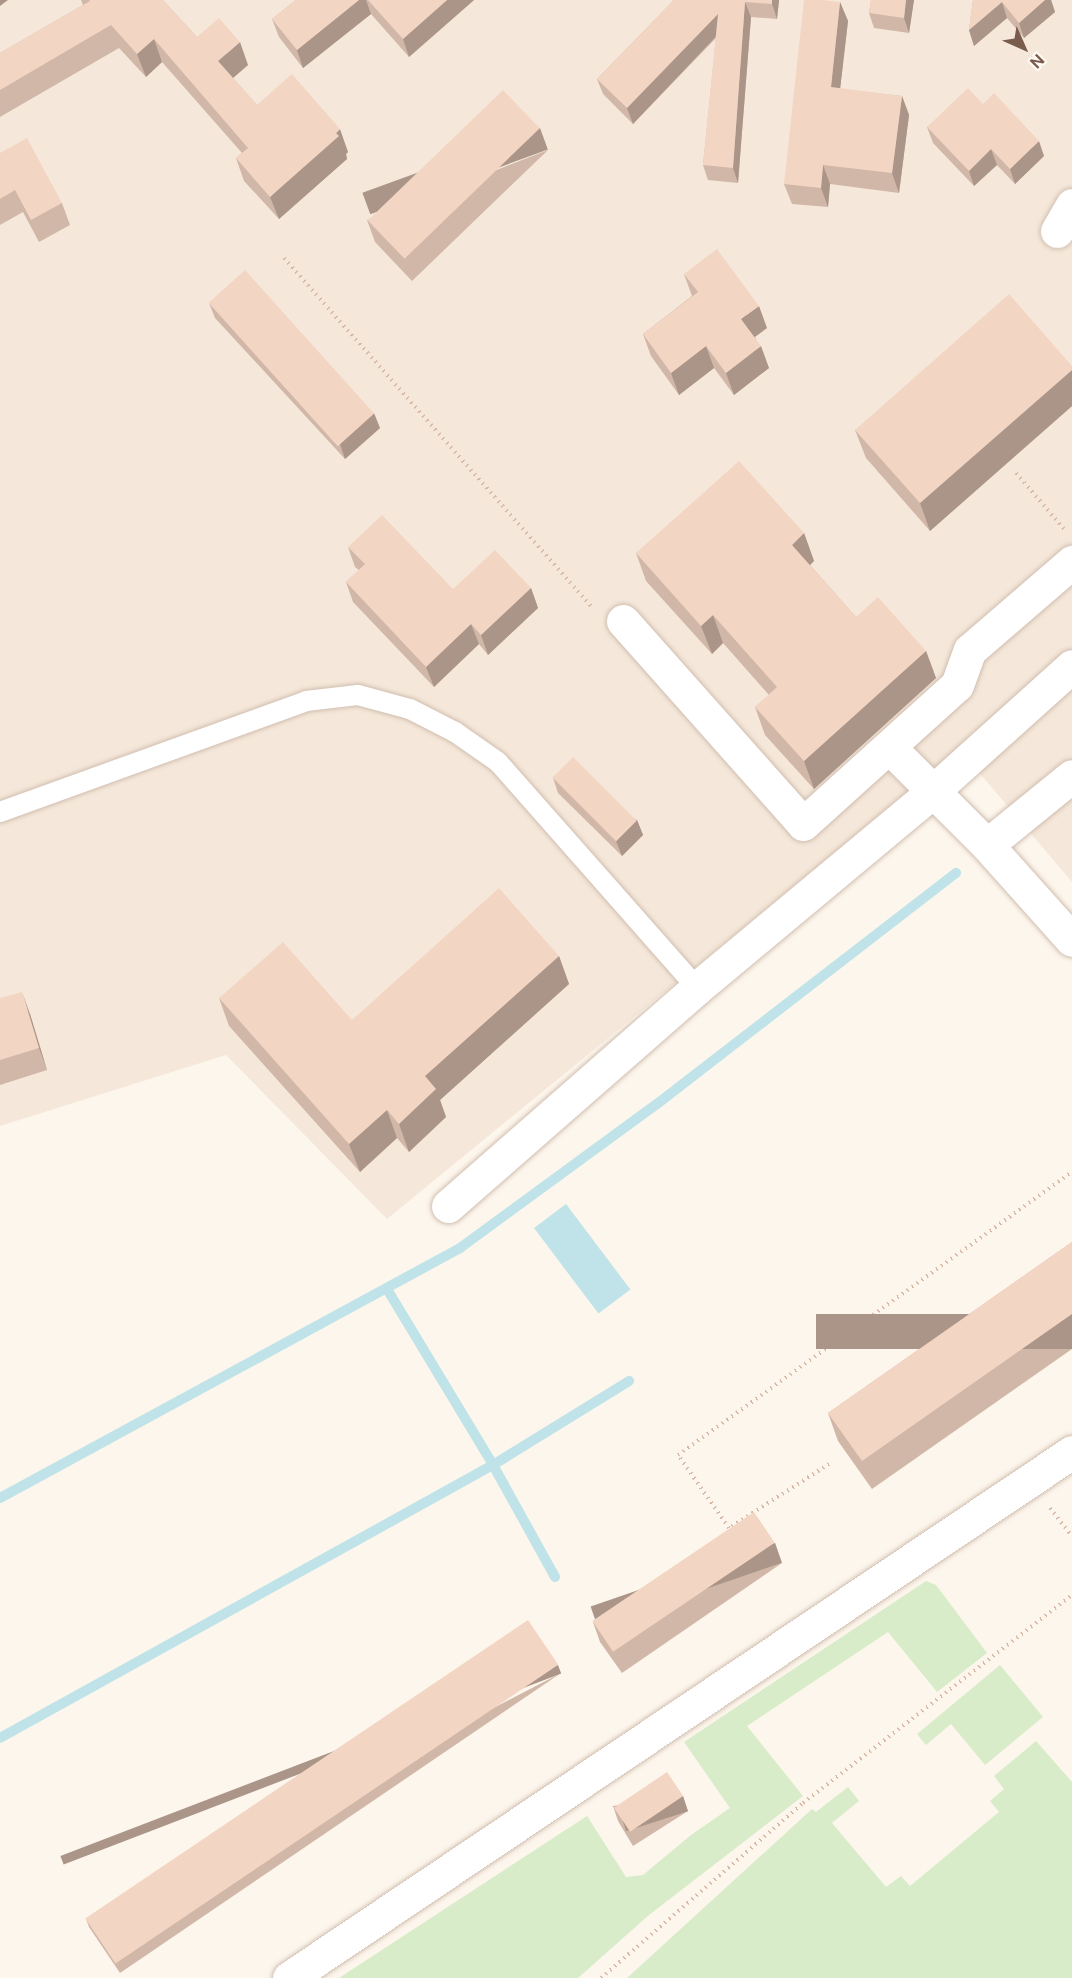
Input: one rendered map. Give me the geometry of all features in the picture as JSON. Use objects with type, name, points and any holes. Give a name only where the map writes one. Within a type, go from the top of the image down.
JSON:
[{"type":"street","points":[[623,621],[803,824],[890,748],[957,685],[970,650],[1072,562]]},
{"type":"street","points":[[448,1206],[697,988],[932,792],[1072,666]]},
{"type":"street","points":[[890,748],[987,845],[1072,940]]},
{"type":"street","points":[[987,845],[1072,776]]},
{"type":"street","points":[[289,1978],[1072,1452]]},
{"type":"lane","points":[[0,812],[306,701],[358,695],[410,709],[455,732],[498,762],[697,988]]},
{"type":"path","points":[[284,258],[519,522],[579,594],[592,607],[623,621]]},
{"type":"path","points":[[1016,473],[1065,530]]},
{"type":"path","points":[[829,1464],[729,1528],[678,1455],[1072,1172]]},
{"type":"path","points":[[601,1978],[803,1803],[1072,1595]]},
{"type":"shaded area","points":[[0,0],[1072,0],[1072,882],[960,750],[387,1219],[226,1055],[0,1126]]},
{"type":"green space","points":[[926,1581],[936,1585],[987,1653],[937,1692],[888,1632],[747,1726],[803,1796],[649,1915],[578,1978],[339,1978],[587,1816],[626,1877],[643,1875],[691,1835],[730,1808],[684,1742]]},
{"type":"green space","points":[[1000,1665],[1043,1717],[985,1765],[951,1724],[926,1745],[917,1734]]},
{"type":"green space","points":[[1036,1741],[1072,1782],[1072,1978],[627,1978],[812,1809],[816,1812],[848,1787],[859,1801],[832,1823],[886,1887],[901,1876],[910,1886],[999,1812],[990,1801],[1004,1789],[994,1776]]},
{"type":"water","points":[[566,1204],[630,1289],[598,1314],[534,1228]]},
{"type":"building","points":[[89,0],[163,0],[197,37],[219,18],[240,42],[218,61],[257,105],[292,74],[340,129],[336,133],[339,136],[270,197],[236,158],[248,148],[154,39],[137,54],[111,25],[0,90],[0,53]]},
{"type":"building","points":[[296,0],[359,0],[297,50],[272,19]]},
{"type":"building","points":[[368,0],[447,0],[403,39]]},
{"type":"building","points":[[674,0],[772,0],[772,4],[745,2],[733,168],[703,165],[718,14],[627,108],[597,79]]},
{"type":"building","points":[[804,0],[840,2],[831,87],[902,96],[892,173],[823,165],[821,188],[784,184]]},
{"type":"building","points":[[871,0],[906,0],[904,18],[869,13]]},
{"type":"building","points":[[973,0],[1045,0],[1019,23],[1002,2],[969,30]]},
{"type":"building","points":[[968,88],[983,104],[994,93],[1039,141],[1010,169],[991,149],[969,171],[927,127]]},
{"type":"building","points":[[503,90],[540,128],[405,259],[368,221]]},
{"type":"building","points":[[27,138],[62,203],[31,220],[15,190],[0,199],[0,153]]},
{"type":"building","points":[[717,249],[759,306],[741,319],[761,346],[726,373],[706,346],[671,373],[643,334],[698,292],[684,274]]},
{"type":"building","points":[[245,270],[374,413],[338,446],[209,303]]},
{"type":"building","points":[[1009,294],[1072,366],[1072,370],[920,503],[855,430]]},
{"type":"building","points":[[739,461],[804,533],[792,545],[856,617],[878,597],[926,651],[804,761],[755,707],[777,687],[713,615],[701,626],[636,553]]},
{"type":"building","points":[[382,515],[453,589],[495,550],[531,588],[481,635],[471,624],[426,667],[346,582],[365,564],[348,547]]},
{"type":"building","points":[[573,757],[637,821],[616,841],[552,778]]},
{"type":"building","points":[[499,888],[559,956],[425,1076],[436,1089],[399,1124],[387,1110],[349,1144],[219,998],[283,942],[352,1020]]},
{"type":"building","points":[[22,992],[39,1048],[0,1060],[0,998]]},
{"type":"building","points":[[1072,1242],[1072,1314],[862,1461],[828,1413]]},
{"type":"building","points":[[754,1512],[775,1543],[613,1652],[592,1621]]},
{"type":"building","points":[[528,1620],[558,1665],[115,1963],[85,1919]]},
{"type":"building","points":[[667,1772],[683,1796],[630,1832],[614,1808]]},
{"type":"waterway","points":[[0,1498],[460,1248],[657,1104],[956,873]]},
{"type":"waterway","points":[[387,1289],[493,1465],[555,1577]]},
{"type":"waterway","points":[[0,1738],[493,1465],[629,1381]]}]
